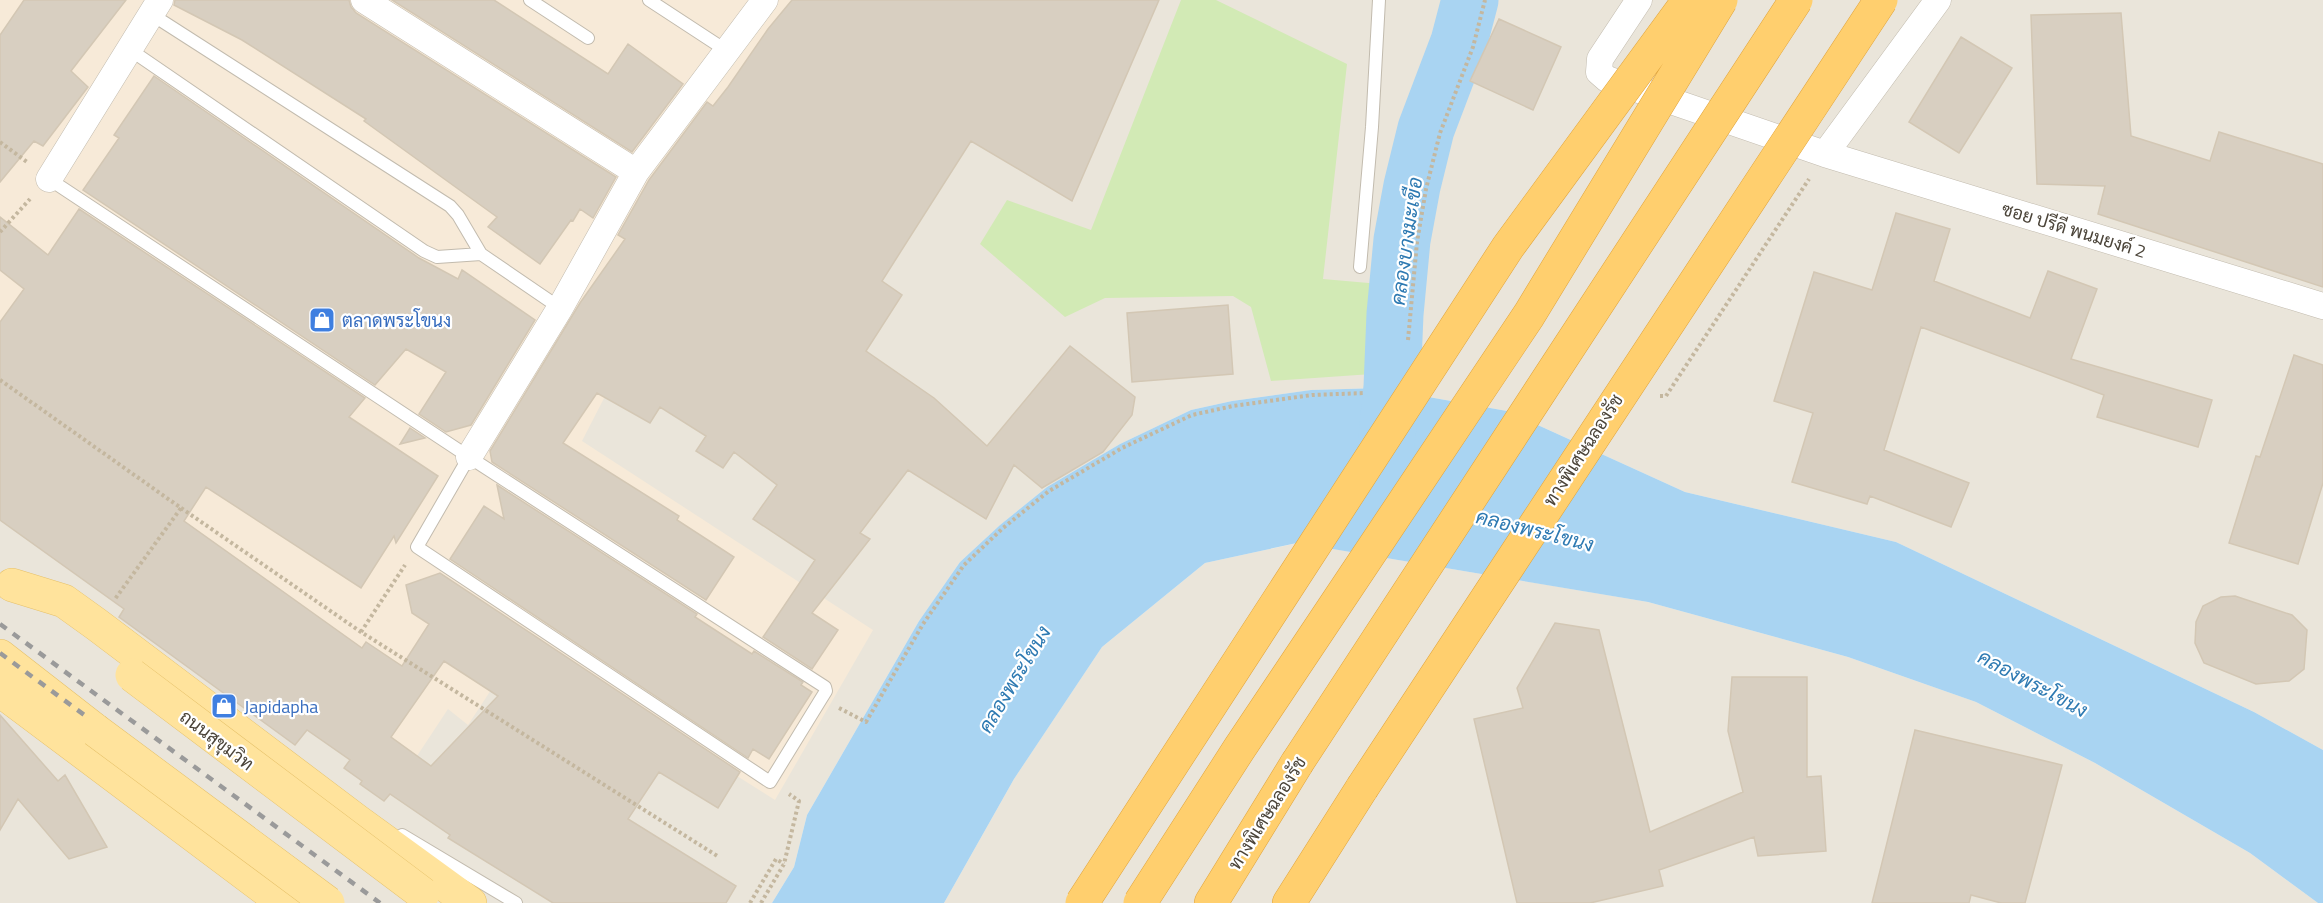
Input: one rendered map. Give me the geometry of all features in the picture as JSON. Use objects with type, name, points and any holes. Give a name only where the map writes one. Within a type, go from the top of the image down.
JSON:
[{"type":"highway","points":[[1082,903],[1509,247],[1689,0]]},
{"type":"highway","points":[[1140,903],[1239,749],[1529,315],[1721,0]]},
{"type":"highway","name":"ทางพิเศษฉลองรัช","points":[[1211,903],[1304,753],[1796,0]]},
{"type":"highway","name":"ทางพิเศษฉลองรัช","points":[[1289,903],[1649,349],[1881,0]]},
{"type":"highway","points":[[1313,903],[1362,788]]},
{"type":"main road","points":[[6,581],[64,601],[470,903]]},
{"type":"main road","name":"ถนนสุขุมวิท","points":[[6,581],[431,900]]},
{"type":"main road","points":[[0,656],[95,730],[328,903]]},
{"type":"main road","points":[[0,690],[284,903]]},
{"type":"street","points":[[364,0],[636,172]]},
{"type":"street","points":[[469,458],[560,308],[636,172],[765,0]]},
{"type":"street","name":"ซอย ปรีดี พนมยงค์ 2","points":[[1640,0],[1600,59],[1599,72],[1607,79],[1826,154],[2323,306]]},
{"type":"street","points":[[1826,154],[1938,0]]},
{"type":"street","points":[[49,179],[156,7]]},
{"type":"lane","points":[[530,0],[588,38]]},
{"type":"lane","points":[[649,0],[727,51]]},
{"type":"lane","points":[[1360,267],[1380,0]]},
{"type":"lane","points":[[156,7],[450,206],[458,215],[481,254],[560,308]]},
{"type":"lane","points":[[129,49],[424,251],[437,257],[481,254]]},
{"type":"lane","points":[[49,179],[469,458],[825,687],[826,691],[770,782],[417,547],[469,458]]},
{"type":"lane","points":[[275,759],[375,819]]},
{"type":"lane","points":[[395,831],[516,903]]},
{"type":"path","points":[[1408,349],[1417,242],[1426,189],[1440,133],[1473,46],[1485,0]]},
{"type":"path","points":[[0,232],[49,179]]},
{"type":"path","points":[[0,380],[361,632],[719,857]]},
{"type":"path","points":[[862,720],[866,722],[923,624],[964,565],[1003,528],[1049,491],[1122,448],[1192,415],[1233,406],[1312,395],[1365,393]]},
{"type":"path","points":[[96,624],[181,508]]},
{"type":"path","points":[[361,632],[417,547]]},
{"type":"path","points":[[761,903],[784,864],[799,801]]},
{"type":"path","points":[[750,903],[776,860],[784,864]]},
{"type":"shaded area","points":[[0,0],[2323,0],[2323,750],[2254,712],[1896,542],[1685,492],[1507,411],[1423,396],[1415,387],[1312,390],[1232,401],[1191,410],[1120,444],[1047,487],[1000,525],[960,562],[919,621],[807,815],[794,867],[772,903],[0,903]]},
{"type":"shaded area","name":"ตลาดพระโขนง","points":[[0,0],[809,0],[582,441],[873,630],[775,800],[737,776],[491,690],[468,725],[448,709],[417,756],[0,460]]},
{"type":"shaded area","points":[[1298,543],[1648,602],[1848,657],[1976,702],[2095,763],[2250,853],[2318,903],[944,903],[1014,779],[1102,647],[1205,563]]},
{"type":"green space","points":[[1181,0],[1216,0],[1347,64],[1323,279],[1380,284],[1372,374],[1271,381],[1251,307],[1233,296],[1105,298],[1065,317],[980,244],[1007,200],[1091,230]]},
{"type":"water","name":"คลองพระโขนง","points":[[1415,387],[1423,396],[1507,411],[1685,492],[1896,542],[2254,712],[2323,750],[2323,903],[2318,903],[2250,853],[2095,763],[1976,702],[1848,657],[1648,602],[1297,543],[1205,563],[1102,647],[1014,779],[944,903],[772,903],[794,867],[807,815],[919,621],[960,562],[1000,525],[1047,487],[1120,444],[1191,410],[1232,401],[1311,390]]},
{"type":"building","points":[[24,0],[126,0],[71,71],[88,87],[43,146],[34,141],[0,182],[0,35]]},
{"type":"building","points":[[175,0],[349,0],[356,13],[616,177],[593,218],[580,209],[540,264],[488,227],[497,217],[364,121],[366,119],[242,40],[174,5]]},
{"type":"building","points":[[392,0],[494,0],[608,74],[628,44],[683,84],[632,152]]},
{"type":"building","points":[[792,0],[1159,0],[1072,201],[971,141],[882,281],[902,295],[866,351],[934,398],[987,446],[1070,346],[1135,397],[1132,415],[1103,452],[1042,488],[1014,465],[986,519],[908,470],[860,533],[870,539],[812,613],[838,630],[812,669],[763,637],[815,560],[753,519],[777,485],[734,452],[723,468],[696,451],[706,436],[660,407],[650,423],[597,393],[563,443],[679,516],[677,520],[734,557],[706,600],[492,462],[490,451],[580,303],[625,239],[618,235],[649,180],[707,102],[713,106],[768,29]]},
{"type":"building","points":[[2121,13],[2131,136],[2210,161],[2219,132],[2323,164],[2323,287],[2098,214],[2105,186],[2037,184],[2031,15]]},
{"type":"building","points":[[1499,19],[1561,47],[1533,110],[1470,81]]},
{"type":"building","points":[[1961,37],[2012,68],[1959,153],[1909,122]]},
{"type":"building","points":[[154,76],[419,258],[458,279],[462,270],[535,320],[471,425],[446,432],[419,414],[446,372],[406,349],[375,385],[83,190],[119,138],[114,135]]},
{"type":"building","points":[[79,209],[365,398],[349,417],[438,476],[396,543],[394,536],[361,588],[206,487],[184,521],[362,648],[366,642],[402,666],[429,624],[412,613],[406,585],[440,573],[740,772],[718,808],[659,772],[628,819],[736,886],[726,903],[553,903],[448,838],[450,835],[390,794],[384,801],[360,784],[362,781],[344,768],[350,760],[307,730],[295,745],[119,617],[124,609],[0,520],[0,322],[24,289],[0,270],[0,217],[48,255]],"holes":[[[444,661],[498,696],[431,766],[391,737]]]},
{"type":"building","points":[[1896,213],[1950,229],[1934,281],[2030,318],[2048,271],[2097,289],[2071,359],[2212,400],[2198,447],[2097,417],[2104,395],[1921,327],[1884,450],[1969,483],[1951,527],[1870,496],[1867,504],[1792,482],[1813,413],[1774,401],[1814,272],[1872,290]]},
{"type":"building","points":[[1228,305],[1233,374],[1132,382],[1127,313]]},
{"type":"building","points":[[2294,355],[2323,365],[2323,483],[2298,564],[2229,543],[2256,456],[2260,457]]},
{"type":"building","points":[[410,428],[425,438],[400,444]]},
{"type":"building","points":[[497,485],[697,614],[695,617],[752,654],[754,651],[803,682],[801,685],[812,692],[769,759],[753,749],[748,758],[450,559],[484,506],[504,519]]},
{"type":"building","points":[[2235,596],[2292,615],[2307,630],[2304,669],[2289,681],[2256,684],[2204,663],[2195,643],[2196,622],[2203,606],[2221,597]]},
{"type":"building","points":[[1555,623],[1599,630],[1650,832],[1743,792],[1728,731],[1732,677],[1807,677],[1807,777],[1821,776],[1826,851],[1758,856],[1754,837],[1659,870],[1663,886],[1590,903],[1517,903],[1474,719],[1523,708],[1517,688]]},
{"type":"building","points":[[0,715],[58,781],[65,775],[107,847],[69,859],[18,799],[0,830]]},
{"type":"building","points":[[1915,730],[2062,765],[2025,903],[2001,903],[1971,895],[1969,903],[1872,903]]},
{"type":"waterway","name":"คลองบางมะเขือ","points":[[1384,465],[1402,240],[1426,129],[1459,42],[1470,0]]},
{"type":"railway","points":[[0,624],[380,903]]},
{"type":"railway","points":[[0,653],[340,903]]},
{"type":"place","name":"ตลาดพระโขนง","points":[[322,320]]},
{"type":"place","name":"Japidapha","points":[[224,706]]}]
